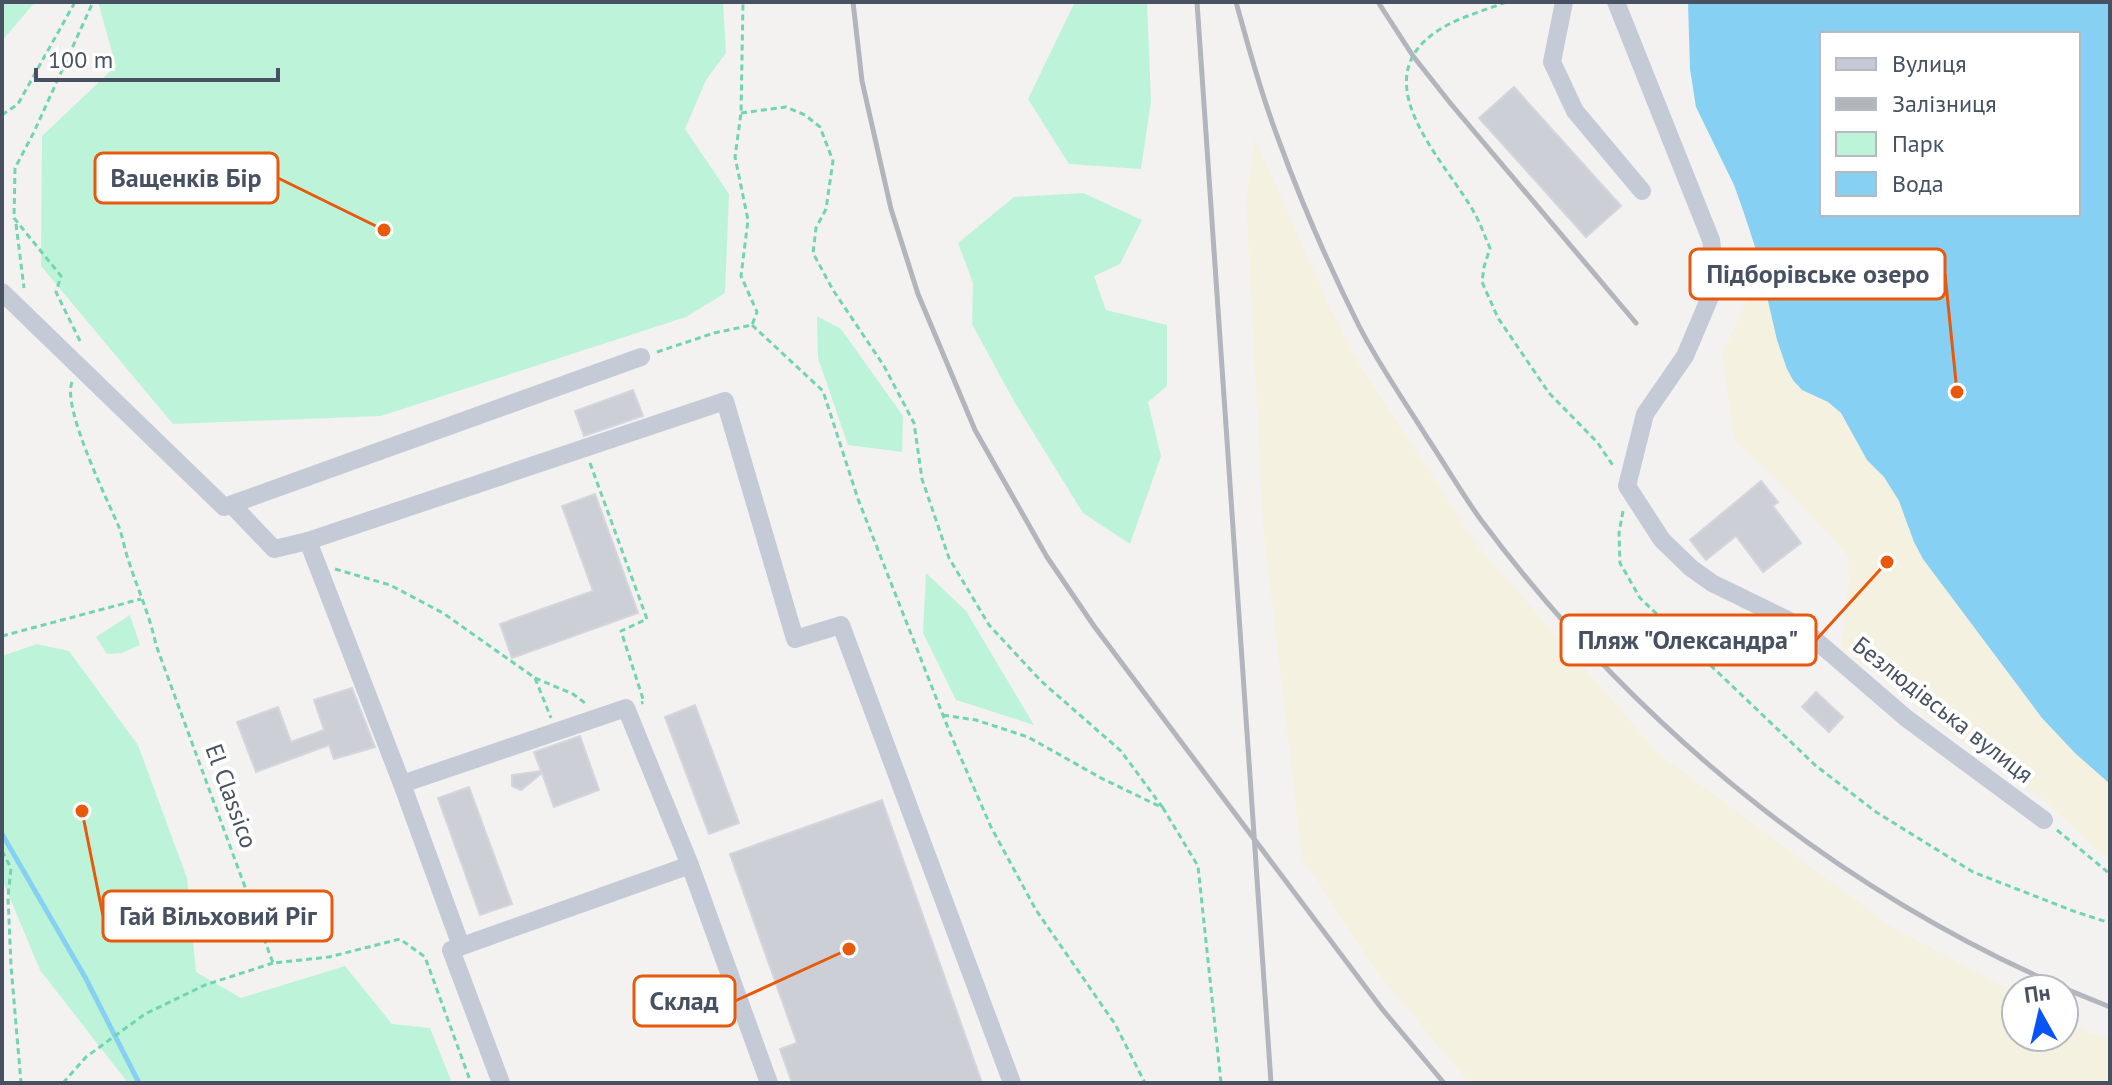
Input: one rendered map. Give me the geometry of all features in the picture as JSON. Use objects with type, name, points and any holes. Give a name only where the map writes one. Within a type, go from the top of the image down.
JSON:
[{"type":"street","points":[[1564,2],[1552,62],[1575,111],[1642,191]]},
{"type":"street","points":[[1616,2],[1711,240],[1714,265],[1713,290],[1685,356],[1645,414],[1627,486]]},
{"type":"street","points":[[2,292],[80,352],[224,507],[641,357]]},
{"type":"street","points":[[232,505],[274,549],[308,541],[725,401],[795,639],[841,625],[1012,1083]]},
{"type":"street","name":"Безлюдівська вулиця","points":[[1627,486],[1662,540],[1691,568],[1712,583],[1798,625],[1906,718],[2044,820]]},
{"type":"street","points":[[308,541],[461,946]]},
{"type":"street","points":[[402,784],[626,708],[690,865],[769,1083]]},
{"type":"street","points":[[501,1083],[451,950],[690,865]]},
{"type":"path","points":[[2,115],[18,104],[75,2]]},
{"type":"path","points":[[24,293],[14,218],[15,168],[93,2]]},
{"type":"path","points":[[743,2],[741,113],[735,157],[748,220],[741,276],[757,312],[752,325]]},
{"type":"path","points":[[1506,2],[1465,16],[1432,35],[1413,56],[1405,83],[1413,115],[1476,214],[1490,248],[1482,282],[1498,318],[1549,393],[1597,442],[1627,486],[1619,533],[1620,563],[1640,598],[1815,765],[1876,812],[1973,872],[2110,923]]},
{"type":"path","points":[[741,113],[786,107],[805,115],[820,127],[833,161],[826,209],[816,228],[813,253],[833,290],[884,366],[914,423],[922,479],[949,558],[989,625],[1041,681],[1121,751],[1163,808],[1198,866],[1221,1083]]},
{"type":"path","points":[[16,221],[61,276],[56,292],[80,352]]},
{"type":"path","points":[[641,357],[714,333],[752,325]]},
{"type":"path","points":[[752,325],[823,391],[858,499],[991,827],[1036,910],[1115,1024],[1145,1083]]},
{"type":"path","points":[[75,342],[80,352]]},
{"type":"path","name":"El Classico","points":[[80,352],[69,389],[88,456],[120,531],[156,645],[273,963]]},
{"type":"path","points":[[585,448],[647,619],[621,631],[644,702],[626,708]]},
{"type":"path","points":[[316,563],[390,585],[430,606],[535,678],[573,694],[602,716]]},
{"type":"path","points":[[2,636],[143,599]]},
{"type":"path","points":[[535,678],[556,731]]},
{"type":"path","points":[[943,715],[976,720],[1028,737],[1163,808]]},
{"type":"path","points":[[2044,820],[2110,874]]},
{"type":"path","points":[[2,851],[11,868],[8,897],[11,966],[21,1083]]},
{"type":"path","points":[[63,1083],[86,1057],[145,1014],[205,985],[273,963],[329,957],[400,939],[425,957],[471,1083]]},
{"type":"green space","points":[[2,2],[35,2],[2,41]]},
{"type":"green space","points":[[98,2],[723,2],[726,53],[706,80],[685,129],[729,194],[725,293],[686,317],[381,416],[173,424],[41,266],[42,136],[116,66]]},
{"type":"green space","points":[[1075,2],[1147,2],[1151,101],[1141,169],[1069,164],[1028,99]]},
{"type":"green space","points":[[1083,193],[1142,220],[1120,264],[1094,276],[1106,310],[1167,325],[1167,386],[1148,402],[1161,456],[1130,544],[1083,513],[1015,403],[972,324],[973,283],[958,243],[1014,197]]},
{"type":"green space","points":[[817,316],[841,329],[903,416],[902,452],[848,445],[818,358]]},
{"type":"green space","points":[[926,573],[966,611],[1034,725],[956,700],[923,633]]},
{"type":"green space","points":[[130,615],[140,645],[122,653],[107,654],[96,637]]},
{"type":"green space","points":[[37,644],[69,651],[138,745],[187,878],[196,972],[241,998],[345,966],[392,1024],[430,1028],[452,1083],[128,1083],[40,970],[2,879],[2,656]]},
{"type":"sand","points":[[1255,138],[1329,305],[1361,367],[1479,547],[1658,753],[1892,927],[2000,984],[2000,1053],[2080,1053],[2080,1028],[2110,1039],[2110,1083],[1469,1083],[1376,971],[1302,858],[1263,526],[1246,201]]},
{"type":"sand","points":[[1761,270],[1777,340],[1790,376],[1807,393],[1828,402],[1841,413],[1867,460],[1884,477],[1899,501],[1923,559],[1999,662],[2092,769],[2110,784],[2110,854],[2105,858],[2040,797],[1957,739],[1841,647],[1849,580],[1848,556],[1787,490],[1734,440],[1722,354]]},
{"type":"water","points":[[1688,2],[2110,2],[2110,784],[2042,718],[1923,559],[1899,501],[1884,477],[1867,460],[1841,413],[1828,402],[1802,390],[1793,380],[1777,340],[1757,253],[1744,213],[1734,185],[1696,107],[1690,69]]},
{"type":"building","points":[[1514,87],[1621,206],[1586,237],[1479,118]]},
{"type":"building","points":[[633,390],[643,416],[584,436],[575,411]]},
{"type":"building","points":[[1761,481],[1778,502],[1773,506],[1801,543],[1763,572],[1736,536],[1706,560],[1690,540]]},
{"type":"building","points":[[595,494],[638,613],[512,658],[500,624],[593,591],[562,506]]},
{"type":"building","points":[[352,688],[375,747],[334,759],[329,745],[256,772],[237,722],[278,707],[291,742],[324,730],[314,700]]},
{"type":"building","points":[[1816,692],[1843,717],[1829,732],[1802,707]]},
{"type":"building","points":[[695,705],[739,823],[709,834],[665,717]]},
{"type":"building","points":[[580,736],[599,790],[554,807],[542,773],[521,790],[512,786],[512,775],[541,771],[534,752]]},
{"type":"building","points":[[469,787],[512,904],[480,915],[438,798]]},
{"type":"building","points":[[882,800],[982,1083],[792,1083],[780,1049],[797,1043],[730,854]]},
{"type":"waterway","points":[[2,834],[85,977],[139,1083]]},
{"type":"railway","points":[[853,2],[862,81],[891,209],[918,294],[975,430],[1047,557],[1094,626],[1382,1009],[1444,1083]]},
{"type":"railway","points":[[1197,2],[1271,1083]]},
{"type":"railway","points":[[1236,2],[1261,90],[1288,165],[1316,235],[1359,326],[1474,510],[1544,599],[1612,674],[1685,743],[1761,808],[1843,867],[1928,920],[2017,967],[2110,1007]]},
{"type":"railway","points":[[1378,2],[1413,56],[1451,104],[1636,323]]},
{"type":"place","name":"Ващенків Бір","points":[[384,230]]},
{"type":"place","name":"Підборівське озеро","points":[[1957,392]]},
{"type":"place","name":"Пляж \"Олександра\"","points":[[1887,562]]},
{"type":"place","name":"Гай Вільховий Ріг","points":[[82,811]]},
{"type":"place","name":"Склад","points":[[849,949]]}]
